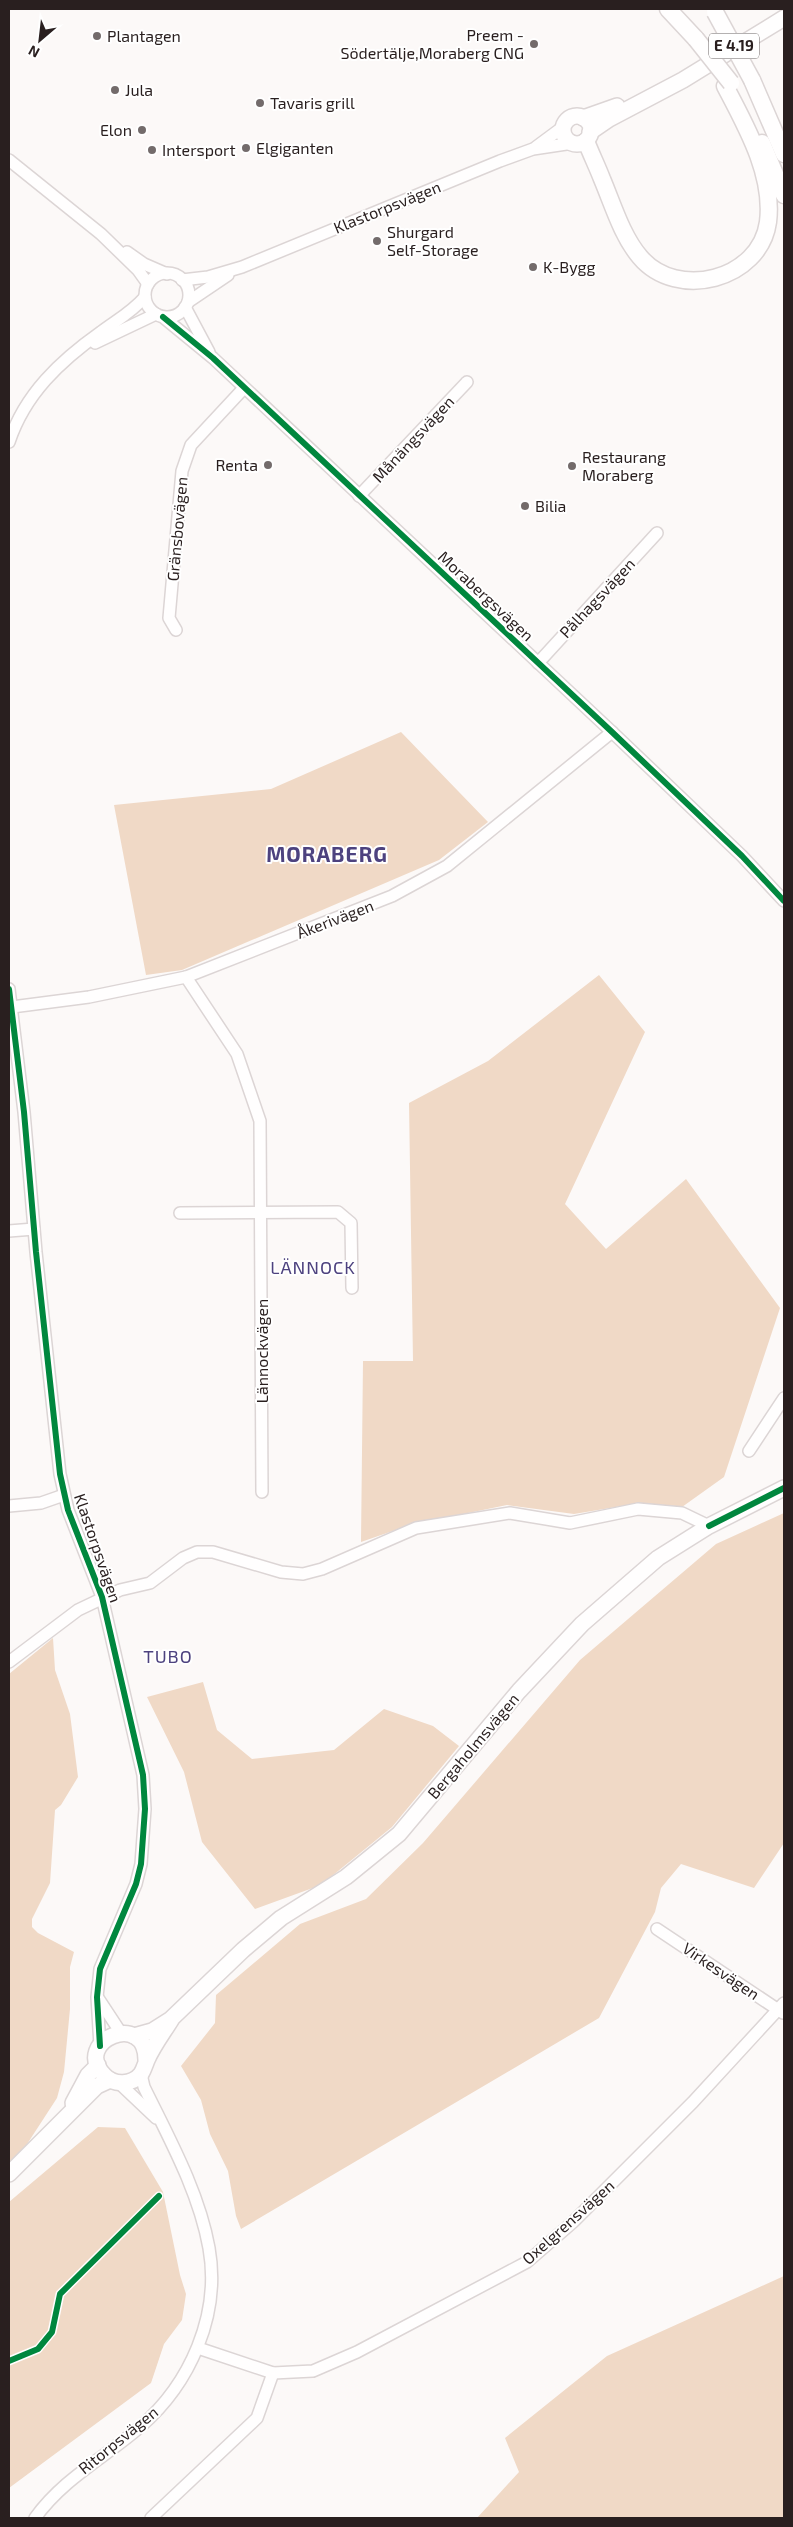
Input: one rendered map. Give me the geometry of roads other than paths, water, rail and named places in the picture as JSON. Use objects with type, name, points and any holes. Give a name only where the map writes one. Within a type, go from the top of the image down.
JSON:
[{"type":"highway","name":"E 4.19","points":[[668,9],[696,39],[728,84],[753,124],[784,195]]},
{"type":"highway","name":"E 4.19","points":[[714,10],[752,80],[784,154]]},
{"type":"highway","points":[[583,139],[621,224],[640,257],[651,268],[666,276],[684,281],[718,277],[736,269],[748,259],[765,234],[768,221],[765,182],[758,158],[728,84]]},
{"type":"main road","points":[[583,118],[590,126],[583,139],[565,138],[563,127],[572,117],[583,118],[615,108],[742,34],[778,9]]},
{"type":"main road","name":"Klastorpsvägen","points":[[583,139],[608,118],[682,80],[784,18]]},
{"type":"main road","name":"Bergaholmsvägen","points":[[100,2046],[110,2036],[152,2030],[171,2019],[281,1918],[346,1877],[399,1834],[519,1691],[582,1624],[658,1558],[709,1526],[784,1488]]},
{"type":"main road","name":"Bergaholmsvägen","points":[[144,2067],[171,2019]]},
{"type":"main road","points":[[9,2174],[42,2144],[66,2115],[96,2086],[114,2081],[133,2080],[144,2067],[144,2046],[127,2034]]},
{"type":"main road","points":[[100,2046],[97,2055],[98,2065],[102,2074],[114,2081]]},
{"type":"main road","points":[[66,2115],[88,2075],[98,2065]]},
{"type":"street","name":"Klastorpsvägen","points":[[533,149],[563,127]]},
{"type":"street","name":"Klastorpsvägen","points":[[182,280],[208,277],[242,267],[533,149],[583,139]]},
{"type":"street","points":[[9,160],[100,234],[138,270],[148,284]]},
{"type":"street","points":[[73,353],[159,316],[177,315],[187,305],[188,290],[182,280],[144,264],[100,234]]},
{"type":"street","name":"Klastorpsvägen","points":[[187,305],[242,267]]},
{"type":"street","points":[[9,442],[20,413],[54,370],[73,353],[131,312],[145,296],[148,284],[155,277],[167,274]]},
{"type":"street","points":[[145,296],[150,309],[159,316]]},
{"type":"street","name":"Morabergsvägen","points":[[187,305],[212,358]]},
{"type":"street","name":"Morabergsvägen","points":[[159,316],[212,358],[612,732],[742,856],[784,901]]},
{"type":"street","name":"Månängsvägen","points":[[359,496],[467,382]]},
{"type":"street","name":"Gränsbovägen","points":[[176,630],[169,618],[182,471],[191,446],[244,388]]},
{"type":"street","name":"Pålhagsvägen","points":[[538,663],[657,533]]},
{"type":"street","name":"Åkerivägen","points":[[12,1007],[89,997],[186,977],[392,896],[448,866],[612,732]]},
{"type":"street","name":"Lännockvägen","points":[[186,977],[237,1054],[260,1121],[262,1211],[262,1492]]},
{"type":"street","name":"Klastorpsvägen","points":[[9,989],[64,1495],[102,1597],[143,1775],[144,1844],[136,1884],[100,1969],[97,1996],[100,2046]]},
{"type":"street","points":[[180,1213],[338,1212],[351,1224],[352,1288]]},
{"type":"street","points":[[9,1231],[34,1229]]},
{"type":"street","points":[[749,1451],[784,1398]]},
{"type":"street","points":[[9,1506],[42,1503],[64,1495]]},
{"type":"street","points":[[9,1662],[78,1610],[120,1590],[150,1583],[183,1558],[197,1552],[213,1552],[281,1572],[303,1574],[322,1569],[416,1528],[510,1513],[570,1523],[638,1508],[682,1513],[709,1526]]},
{"type":"street","name":"Virkesvägen","points":[[657,1929],[782,2009]]},
{"type":"street","points":[[97,1996],[127,2034]]},
{"type":"street","name":"Oxelgrensvägen","points":[[198,2348],[273,2373],[313,2371],[348,2356],[527,2262],[573,2222],[693,2102],[782,2009]]},
{"type":"street","name":"Ritorpsvägen","points":[[34,2518],[46,2503],[76,2474],[140,2426],[173,2393],[195,2358],[205,2328],[210,2288],[209,2249],[199,2211],[164,2126],[144,2087],[144,2067]]},
{"type":"street","name":"Ritorpsvägen","points":[[114,2081],[164,2126]]},
{"type":"street","points":[[151,2518],[257,2418],[273,2373]]},
{"type":"place","name":"Plantagen","points":[[97,36]]},
{"type":"place","name":"Preem - Södertälje,Moraberg CNG","points":[[534,44]]},
{"type":"place","name":"Jula","points":[[115,90]]},
{"type":"place","name":"Tavaris grill","points":[[260,103]]},
{"type":"place","name":"Elon","points":[[142,130]]},
{"type":"place","name":"Elgiganten","points":[[246,148]]},
{"type":"place","name":"Intersport","points":[[152,150]]},
{"type":"place","name":"Shurgard Self-Storage","points":[[377,241]]},
{"type":"place","name":"K-Bygg","points":[[533,267]]},
{"type":"place","name":"Renta","points":[[268,465]]},
{"type":"place","name":"Restaurang Moraberg","points":[[572,466]]},
{"type":"place","name":"Bilia","points":[[525,506]]},
{"type":"district","name":"MORABERG","points":[[327,855]]},
{"type":"district","name":"LÄNNOCK","points":[[313,1268]]},
{"type":"district","name":"TUBO","points":[[168,1657]]}]
